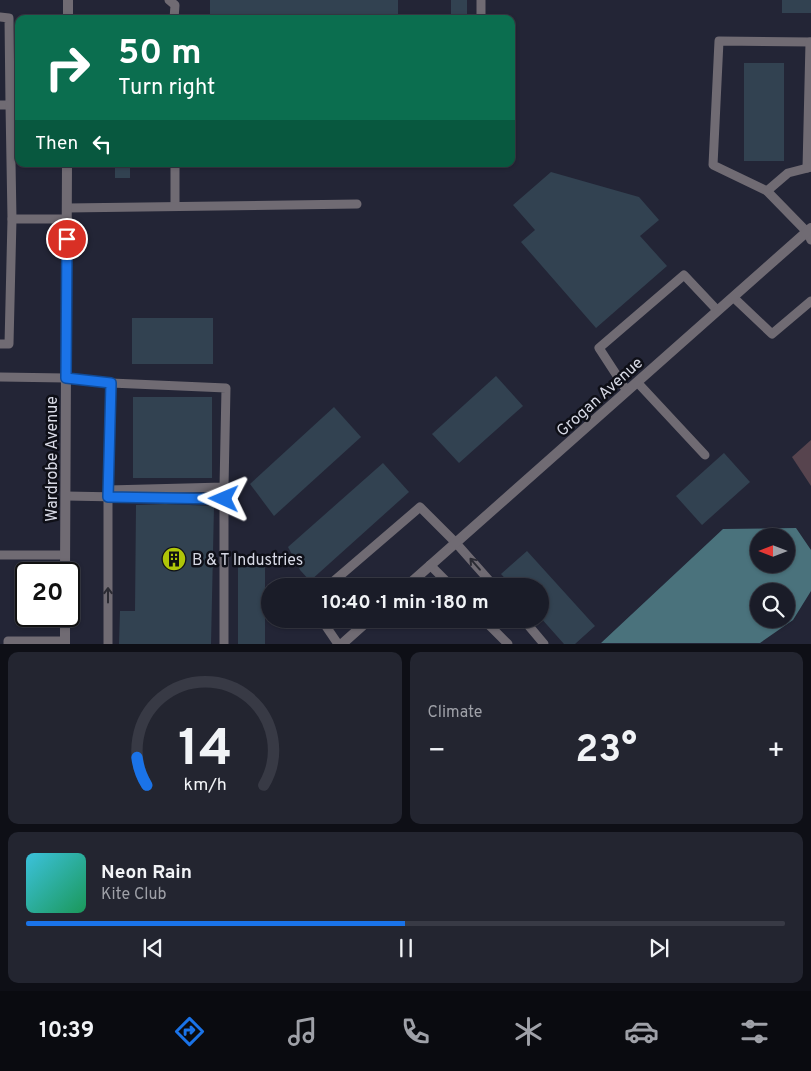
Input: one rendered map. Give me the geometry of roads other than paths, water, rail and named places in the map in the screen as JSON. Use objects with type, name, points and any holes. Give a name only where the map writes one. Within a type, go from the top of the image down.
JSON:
[{"type":"street","points":[[68,0],[68,15]]},
{"type":"street","name":"Wardrobe Avenue","points":[[66,562],[67,167]]},
{"type":"street","name":"Grogan Avenue","points":[[416,578],[717,310],[810,233]]},
{"type":"street","points":[[65,627],[65,642]]},
{"type":"street","points":[[342,644],[360,628]]},
{"type":"lane","points":[[169,0],[175,5],[174,15]]},
{"type":"lane","points":[[481,15],[482,0]]},
{"type":"lane","points":[[0,18],[10,18],[12,219],[9,344],[0,344]]},
{"type":"lane","points":[[767,191],[788,173],[809,167],[810,42],[719,41],[713,166],[767,191],[810,233]]},
{"type":"lane","points":[[0,105],[10,105]]},
{"type":"lane","points":[[175,167],[175,206]]},
{"type":"lane","points":[[67,208],[357,204]]},
{"type":"lane","points":[[12,219],[67,219]]},
{"type":"lane","points":[[627,391],[599,348],[684,275],[717,310]]},
{"type":"lane","points":[[733,297],[772,334],[811,302]]},
{"type":"lane","points":[[0,377],[66,378],[111,383],[226,388],[224,487],[66,496]]},
{"type":"lane","points":[[637,382],[705,455]]},
{"type":"lane","points":[[108,644],[108,493],[111,383]]},
{"type":"lane","points":[[108,493],[224,499],[224,644]]},
{"type":"lane","points":[[337,578],[420,507],[456,543],[487,578]]},
{"type":"lane","points":[[0,555],[66,555]]},
{"type":"lane","points":[[430,565],[443,578]]},
{"type":"lane","points":[[327,628],[338,644]]},
{"type":"lane","points":[[493,628],[508,644]]},
{"type":"lane","points":[[530,628],[544,644]]},
{"type":"lane","points":[[8,644],[8,641],[65,642]]},
{"type":"place","name":"B & T Industries","points":[[174,559]]}]
